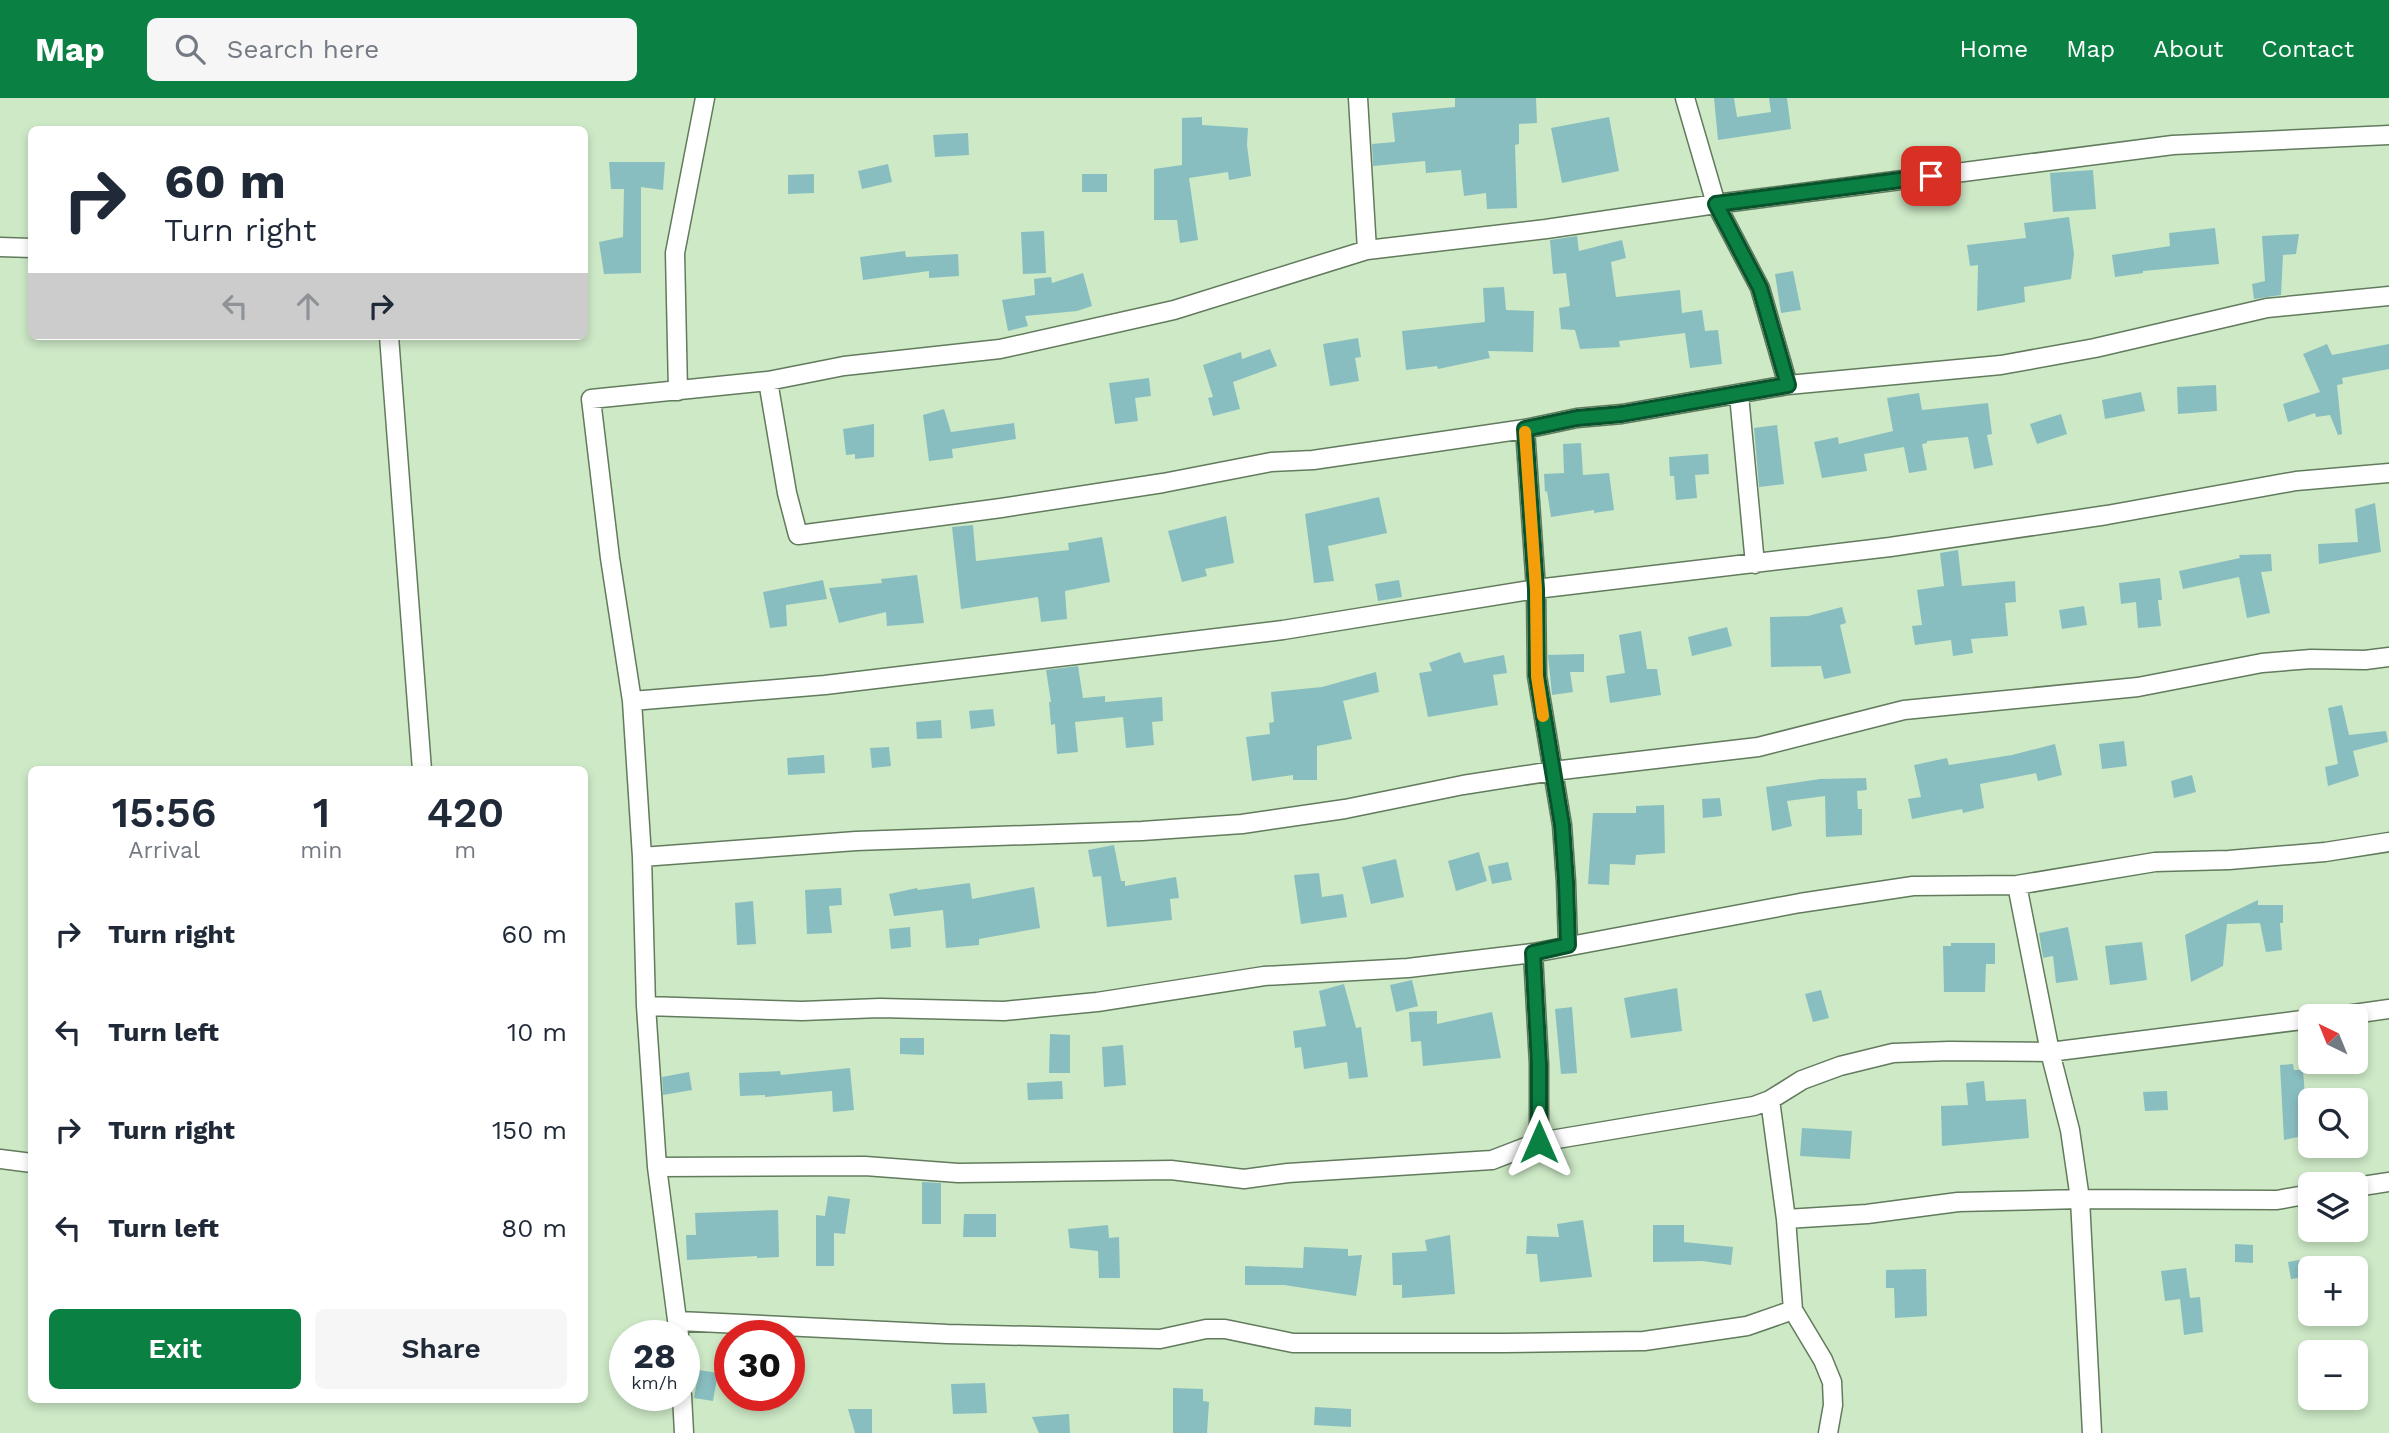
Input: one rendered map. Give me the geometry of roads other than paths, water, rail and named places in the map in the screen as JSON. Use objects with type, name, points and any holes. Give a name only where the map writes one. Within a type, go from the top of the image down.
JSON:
[{"type":"street","points":[[678,391],[675,253],[705,98]]},
{"type":"street","points":[[1358,98],[1367,250]]},
{"type":"street","points":[[1685,98],[1716,204],[1760,288],[1788,385]]},
{"type":"street","points":[[678,1320],[657,1167],[646,1006],[642,857],[632,701],[610,558],[591,399],[768,381],[844,366],[1000,349],[1174,310],[1367,250],[1546,229],[1716,204],[2173,145],[2389,135]]},
{"type":"street","points":[[0,247],[28,248]]},
{"type":"street","points":[[768,381],[787,493],[798,535],[1163,483],[1271,462],[1313,460],[1525,429],[1577,418],[1622,414],[1788,385],[2001,365],[2095,348],[2267,308],[2389,296]]},
{"type":"street","points":[[389,340],[422,766]]},
{"type":"street","points":[[1739,395],[1755,564]]},
{"type":"street","points":[[1525,429],[1536,589],[1537,676],[1564,848],[1568,945]]},
{"type":"street","points":[[632,701],[825,685],[1270,632],[1536,589],[1890,547],[2080,519],[2296,481],[2389,473]]},
{"type":"street","points":[[642,857],[856,841],[1142,831],[1242,824],[1345,809],[1463,785],[1553,771],[1758,747],[1904,710],[2138,687],[2262,663],[2311,659],[2365,660],[2389,656]]},
{"type":"street","points":[[646,1006],[802,1011],[880,1008],[1004,1011],[1110,1000],[1264,976],[1408,968],[1533,953],[1800,903],[1913,886],[2017,885],[2155,862],[2228,860],[2311,853],[2389,842]]},
{"type":"street","points":[[2017,885],[2050,1052],[2070,1130],[2080,1199],[2092,1433]]},
{"type":"street","points":[[1533,953],[1539,1064],[1539,1142]]},
{"type":"street","points":[[2368,1012],[2389,1009]]},
{"type":"street","points":[[657,1167],[865,1166],[958,1173],[1171,1170],[1244,1180],[1288,1173],[1492,1160],[1539,1142],[1739,1109],[1770,1100],[1789,1087],[1815,1075],[1893,1053],[2050,1052],[2298,1021]]},
{"type":"street","points":[[1770,1100],[1786,1219],[1793,1310],[1823,1360],[1832,1382],[1833,1405],[1828,1433]]},
{"type":"street","points":[[0,1159],[28,1162]]},
{"type":"street","points":[[2368,1185],[2389,1182]]},
{"type":"street","points":[[1786,1219],[1958,1202],[2080,1199],[2277,1200],[2298,1196]]},
{"type":"street","points":[[700,1328],[1160,1339],[1206,1329],[1225,1329],[1293,1343],[1593,1342],[1644,1341],[1747,1326],[1793,1310]]},
{"type":"street","points":[[683,1411],[684,1433]]}]
